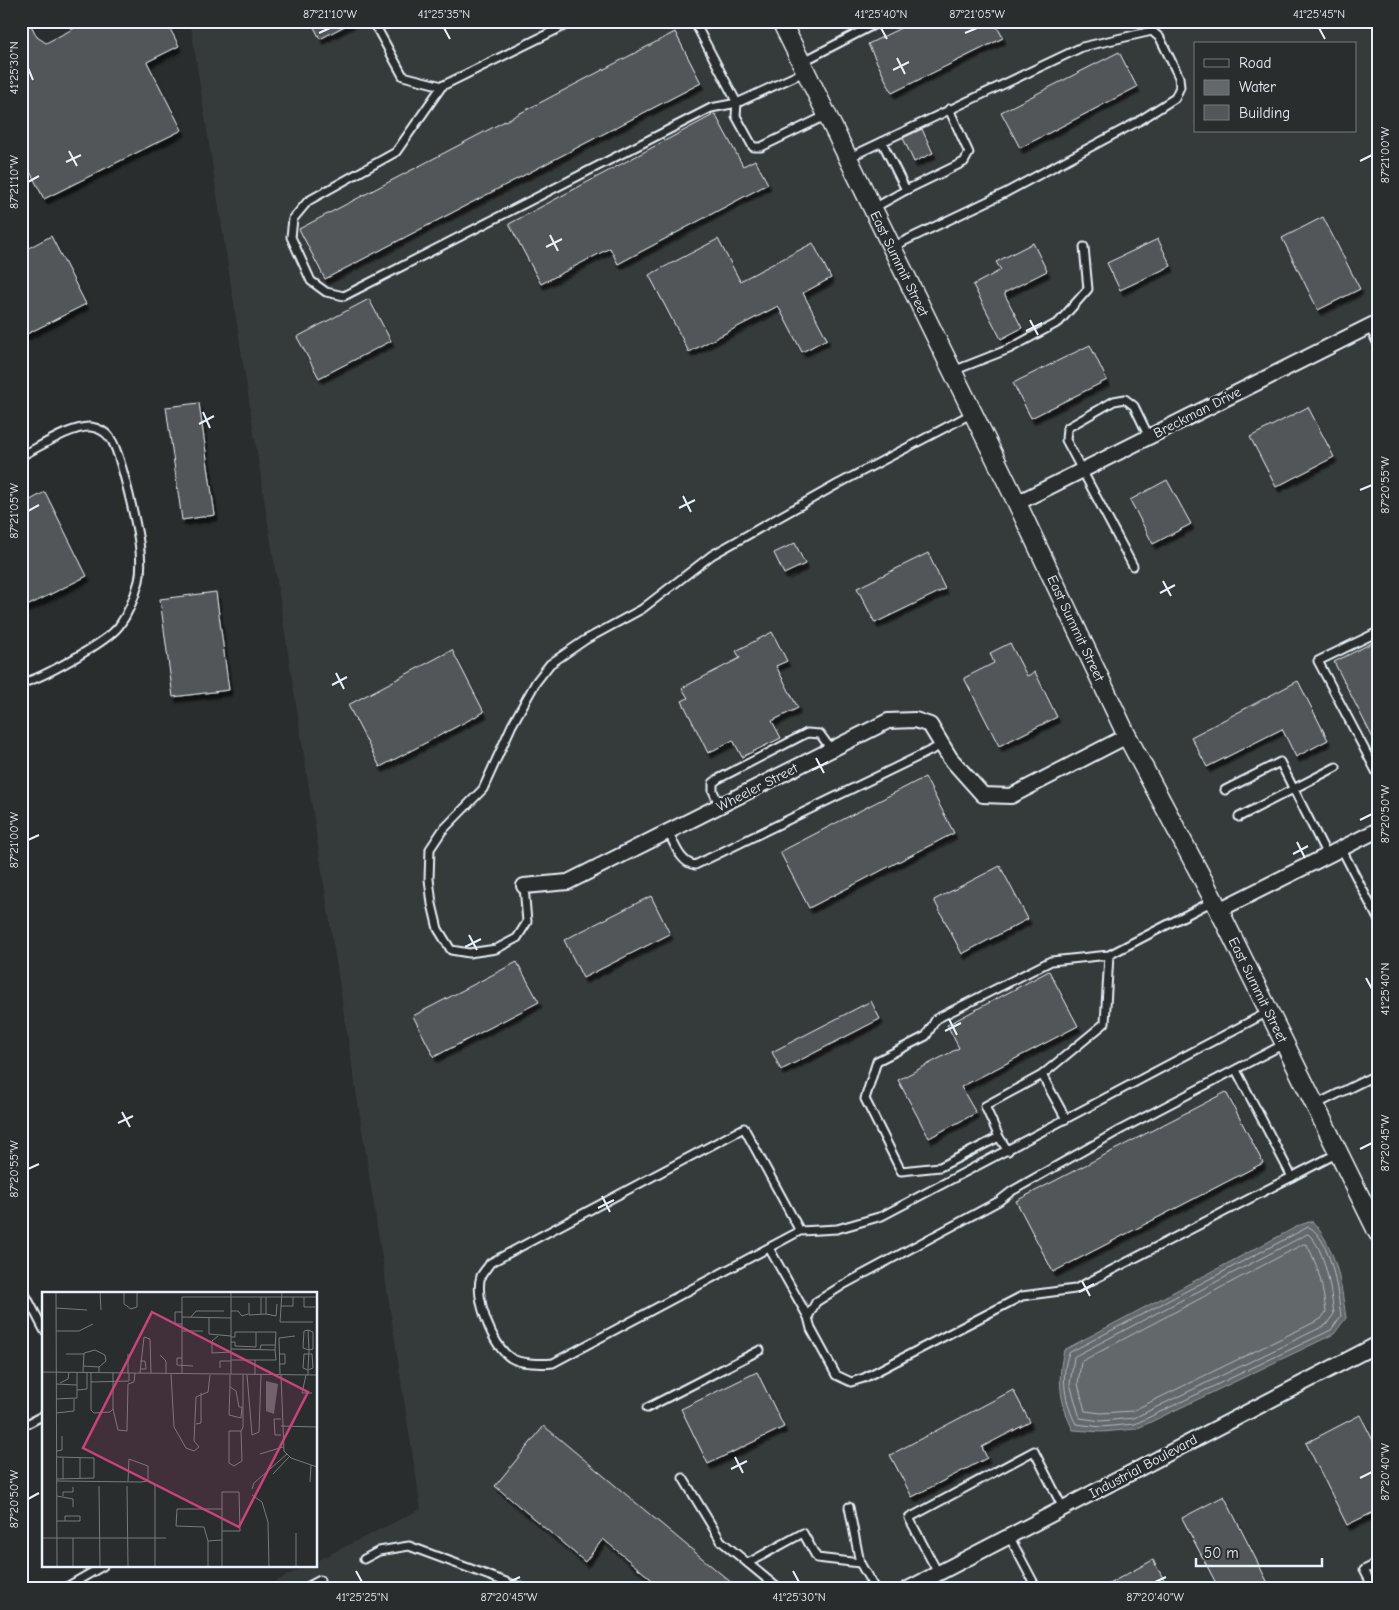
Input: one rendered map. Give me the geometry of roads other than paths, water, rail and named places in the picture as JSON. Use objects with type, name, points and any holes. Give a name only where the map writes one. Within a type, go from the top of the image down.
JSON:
[{"type":"street","name":"East Summit Street","points":[[781,21],[1017,503],[1127,736],[1216,906],[1378,1233]]},
{"type":"street","name":"Breckman Drive","points":[[1017,503],[1373,324]]},
{"type":"street","name":"Wheeler Street","points":[[524,886],[568,882],[888,721],[915,720],[930,725],[950,758],[983,796],[1011,796],[1127,736]]},
{"type":"street","points":[[1216,906],[1378,830]]},
{"type":"street","name":"Industrial Boulevard","points":[[908,1589],[1378,1344]]},
{"type":"lane","points":[[373,21],[403,76],[442,86]]},
{"type":"lane","points":[[574,21],[442,86],[396,152],[308,201],[293,219],[291,237],[311,281],[326,292],[344,296],[711,108],[737,103],[804,67],[881,21]]},
{"type":"lane","points":[[694,21],[737,103],[736,116],[753,147],[761,147],[828,115]]},
{"type":"lane","points":[[848,158],[1082,47],[1152,31],[1160,38],[1179,77],[1180,87],[1175,98],[1139,121],[1004,193],[892,247]]},
{"type":"lane","points":[[873,208],[964,162],[969,153],[949,109]]},
{"type":"lane","points":[[882,142],[906,190]]},
{"type":"lane","points":[[952,371],[1009,349],[1059,322],[1088,288],[1084,247]]},
{"type":"lane","points":[[1373,324],[1378,344]]},
{"type":"lane","points":[[1134,566],[1066,440],[1067,428],[1114,401],[1125,400],[1134,406],[1148,437]]},
{"type":"lane","points":[[524,886],[527,922],[517,938],[496,949],[469,953],[451,950],[438,929],[432,904],[429,879],[430,850],[442,831],[483,789],[512,724],[536,682],[550,664],[585,640],[642,609],[712,556],[838,484],[973,413]]},
{"type":"lane","points":[[21,456],[77,428],[90,427],[101,430],[110,438],[118,453],[140,549],[138,581],[126,614],[118,627],[107,638],[42,676],[21,683]]},
{"type":"lane","points":[[1378,632],[1318,661],[1378,775]]},
{"type":"lane","points":[[720,806],[713,791],[713,784],[718,779],[807,733],[820,734],[831,749]]},
{"type":"lane","points":[[668,832],[683,859],[690,864],[696,865],[942,744]]},
{"type":"lane","points":[[1225,790],[1280,762],[1327,855]]},
{"type":"lane","points":[[1239,817],[1336,767]]},
{"type":"lane","points":[[1342,848],[1378,919]]},
{"type":"lane","points":[[1000,1137],[940,1167],[901,1171],[865,1100],[877,1062],[926,1036],[936,1019],[1051,961],[1109,955],[1216,906]]},
{"type":"lane","points":[[1008,1151],[985,1106],[1042,1075],[1105,1023],[1109,955]]},
{"type":"lane","points":[[800,1230],[744,1128],[490,1263],[482,1276],[480,1293],[482,1312],[500,1345],[511,1359],[538,1364],[553,1363],[800,1230],[838,1229],[882,1216],[1269,1012]]},
{"type":"lane","points":[[808,1318],[816,1302],[843,1285],[999,1201],[1012,1191],[1120,1130],[1285,1044]]},
{"type":"lane","points":[[1236,1070],[1292,1176]]},
{"type":"lane","points":[[1314,1105],[1378,1074]]},
{"type":"lane","points":[[1042,1075],[1066,1119]]},
{"type":"lane","points":[[769,1248],[808,1318],[811,1329],[836,1375],[851,1382],[864,1378],[1022,1296],[1075,1289],[1338,1153]]},
{"type":"lane","points":[[21,1286],[42,1326]]},
{"type":"lane","points":[[647,1408],[760,1350]]},
{"type":"lane","points":[[21,1426],[42,1416]]},
{"type":"lane","points":[[938,1573],[909,1518],[1034,1451],[1063,1508]]},
{"type":"lane","points":[[683,1478],[721,1541],[779,1589]]},
{"type":"lane","points":[[848,1507],[860,1563],[875,1589]]},
{"type":"lane","points":[[748,1563],[803,1533],[817,1558],[860,1563]]},
{"type":"lane","points":[[1010,1536],[1036,1589]]},
{"type":"lane","points":[[364,1559],[386,1549],[409,1546],[525,1589]]},
{"type":"lane","points":[[1374,1589],[1364,1570],[1378,1563]]},
{"type":"lane","points":[[63,1589],[100,1568]]},
{"type":"lane","points":[[303,1589],[320,1580]]},
{"type":"water","points":[[1312,1221],[1327,1242],[1336,1266],[1342,1292],[1346,1318],[1334,1334],[1136,1429],[1102,1432],[1073,1430],[1065,1410],[1061,1391],[1060,1381],[1064,1350],[1300,1225]]}]
